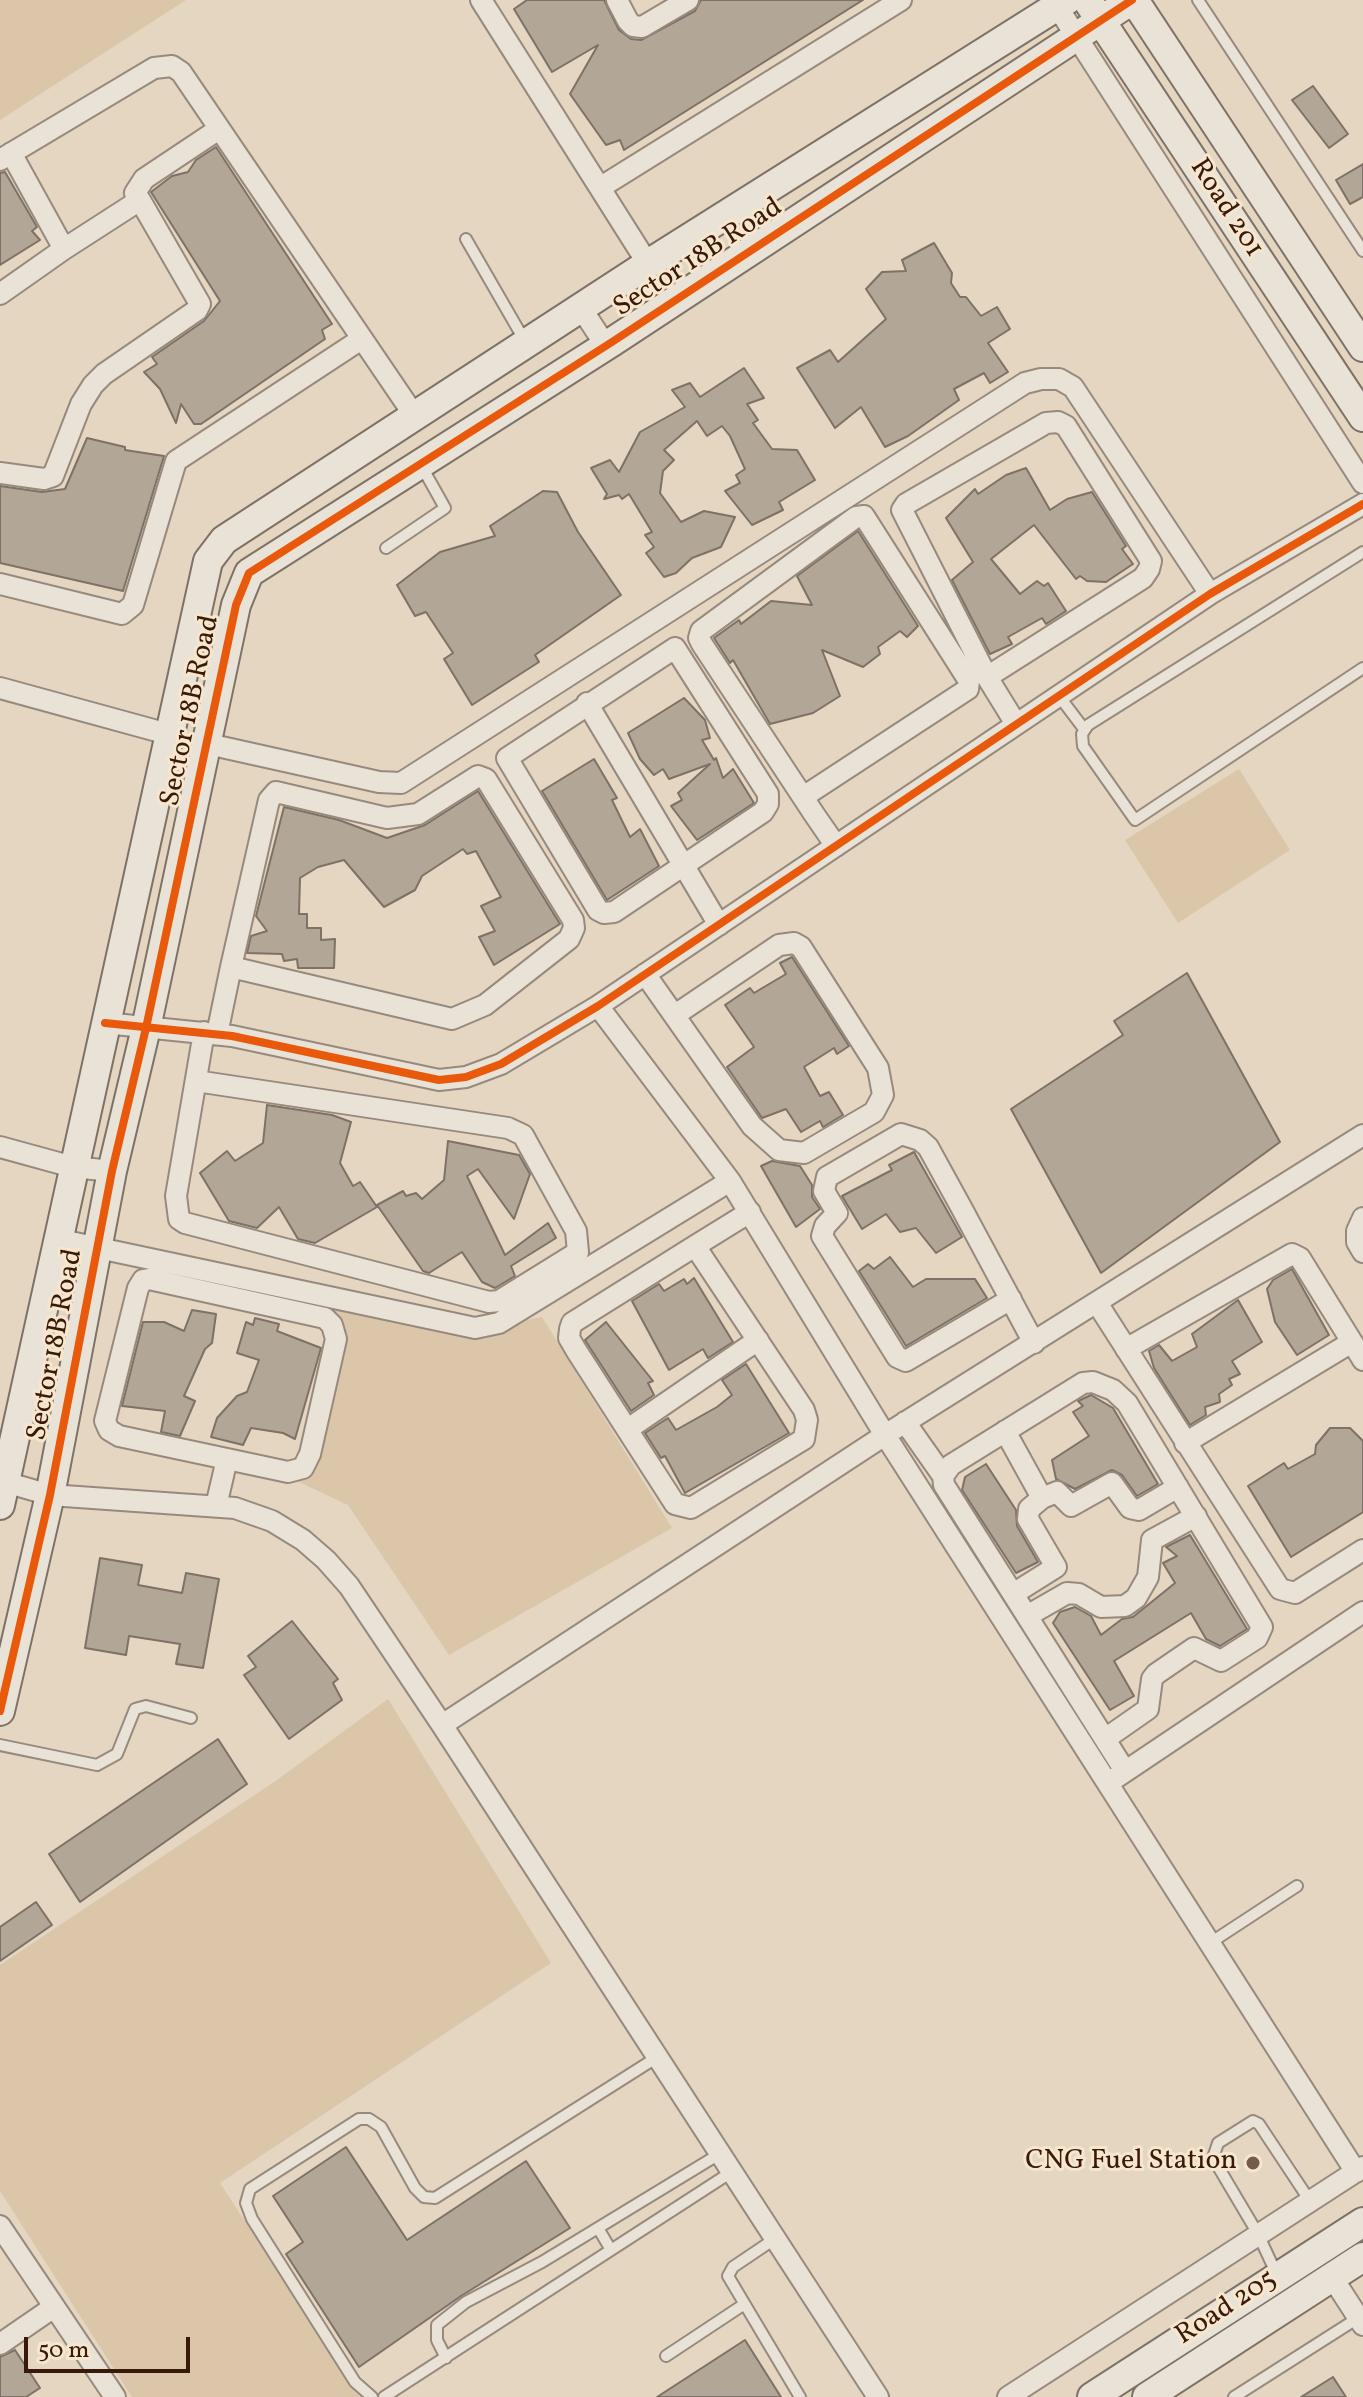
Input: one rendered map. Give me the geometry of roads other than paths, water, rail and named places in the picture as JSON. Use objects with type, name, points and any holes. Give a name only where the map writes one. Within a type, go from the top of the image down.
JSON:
[{"type":"street","points":[[481,0],[648,264]]},
{"type":"street","points":[[617,0],[633,26],[642,27],[688,0]]},
{"type":"street","points":[[601,187],[901,0]]},
{"type":"street","name":"Sector 18B Road","points":[[0,1711],[50,1495],[112,1171],[146,1028],[236,605],[249,573],[606,346],[1075,39],[1094,11],[1133,0]]},
{"type":"street","name":"Road 201","points":[[1133,0],[1363,347]]},
{"type":"street","points":[[1059,2],[1075,39],[1363,483]]},
{"type":"street","name":"Sector 18B Road","points":[[3,1493],[208,561],[224,540],[1059,2]]},
{"type":"street","name":"Road 201","points":[[1094,11],[1363,417]]},
{"type":"street","points":[[64,249],[5,156],[162,65],[181,72],[360,340],[416,418]]},
{"type":"street","points":[[0,473],[44,479],[53,476],[81,404],[93,385],[104,374],[197,310],[198,296],[135,193],[144,179],[219,129]]},
{"type":"street","points":[[0,294],[140,200]]},
{"type":"street","points":[[581,308],[606,346]]},
{"type":"street","points":[[0,584],[122,614],[133,605],[176,461],[360,340]]},
{"type":"street","points":[[208,744],[379,782],[401,783],[417,776],[1025,383],[1041,379],[1059,379],[1073,387],[1210,594]]},
{"type":"street","points":[[987,677],[1143,578],[1149,569],[1151,561],[1066,426],[1058,422],[1046,423],[906,504],[902,510],[987,677],[1016,724]]},
{"type":"street","points":[[105,1023],[211,1033],[439,1080],[466,1077],[501,1064],[598,1006],[1210,594],[1363,504]]},
{"type":"street","points":[[803,797],[968,689],[969,681],[864,516],[856,517],[737,604],[701,631],[699,638],[803,797],[836,846]]},
{"type":"street","points":[[675,648],[768,794],[763,812],[614,912],[598,910],[508,763],[510,754],[587,703],[675,648]]},
{"type":"street","points":[[0,688],[168,734]]},
{"type":"street","points":[[587,703],[719,925]]},
{"type":"street","points":[[196,1081],[508,1128],[523,1135],[576,1231],[578,1252],[499,1301],[489,1302],[179,1219],[176,1196],[196,1081],[231,967],[269,800],[276,792],[387,818],[418,814],[478,776],[486,779],[573,920],[574,928],[569,939],[485,1005],[452,1019],[231,967]]},
{"type":"street","points":[[645,974],[752,1126],[779,1150],[804,1153],[874,1112],[883,1095],[878,1068],[801,947],[794,943],[779,945],[675,1015]]},
{"type":"street","points":[[598,1006],[730,1181],[885,1435],[1210,1943],[1360,2169],[1008,2397]]},
{"type":"street","points":[[1011,1299],[902,1361],[822,1236],[825,1226],[837,1213],[824,1191],[827,1177],[901,1134],[920,1140],[928,1147],[1011,1299],[1034,1343]]},
{"type":"street","points":[[442,1725],[905,1422],[1363,1135]]},
{"type":"street","points":[[0,1147],[73,1167],[112,1171]]},
{"type":"street","points":[[61,1240],[475,1328],[499,1323],[730,1181]]},
{"type":"street","points":[[695,1246],[804,1410],[807,1420],[804,1439],[699,1505],[684,1508],[675,1504],[569,1338],[570,1329],[572,1323],[695,1246],[750,1212]]},
{"type":"street","points":[[1363,1218],[1357,1231],[1357,1242],[1363,1252]]},
{"type":"street","points":[[1126,1349],[1292,1254],[1300,1258],[1363,1360]]},
{"type":"street","points":[[143,1280],[325,1318],[336,1332],[310,1454],[303,1468],[288,1472],[227,1459],[119,1436],[109,1430],[105,1421],[143,1280]]},
{"type":"street","points":[[1097,1303],[1280,1589],[1295,1593],[1363,1550]]},
{"type":"street","points":[[628,1429],[758,1340]]},
{"type":"street","points":[[1185,1443],[1352,1342]]},
{"type":"street","points":[[943,1476],[951,1465],[1083,1383],[1103,1385],[1127,1403],[1261,1621],[1261,1633],[1221,1661],[1194,1648],[1152,1679],[1148,1709],[1105,1739]]},
{"type":"street","points":[[905,1422],[943,1476],[944,1485],[1125,1771]]},
{"type":"street","points":[[1005,1431],[1042,1498]]},
{"type":"street","points":[[216,1506],[227,1459]]},
{"type":"street","points":[[1013,1594],[1056,1567],[1028,1519],[1029,1509],[1042,1498],[1057,1492],[1071,1506],[1112,1483],[1130,1508],[1139,1510],[1178,1487]]},
{"type":"street","points":[[3,1493],[235,1508],[272,1521],[303,1540],[326,1560],[349,1586],[442,1725],[878,2397]]},
{"type":"street","points":[[1027,1616],[1067,1593],[1079,1594],[1101,1607],[1125,1606],[1136,1598],[1148,1577],[1152,1540],[1196,1516]]},
{"type":"street","points":[[1107,1783],[1363,1612]]},
{"type":"street","name":"Road 205","points":[[1092,2397],[1363,2222]]},
{"type":"street","points":[[0,2226],[115,2397]]},
{"type":"street","name":"Road 205","points":[[1147,2397],[1363,2257]]},
{"type":"street","points":[[1332,2277],[1361,2319]]},
{"type":"street","points":[[0,2344],[54,2307]]},
{"type":"lane","points":[[1198,0],[1363,251]]},
{"type":"lane","points":[[466,239],[527,344]]},
{"type":"lane","points":[[386,548],[445,508],[421,465]]},
{"type":"lane","points":[[1084,729],[1362,554]]},
{"type":"lane","points":[[1059,696],[1084,729],[1083,746],[1135,820],[1363,668]]},
{"type":"lane","points":[[0,1745],[97,1765],[117,1754],[135,1709],[146,1706],[191,1718]]},
{"type":"lane","points":[[1210,1943],[1297,1886]]},
{"type":"lane","points":[[372,2397],[355,2382],[252,2219],[246,2203],[250,2189],[359,2119],[369,2119],[381,2127],[415,2188],[424,2197],[435,2198],[659,2056]]},
{"type":"lane","points":[[1278,2277],[1258,2234],[1213,2158],[1218,2143],[1253,2121],[1265,2130],[1310,2201]]},
{"type":"lane","points":[[446,2358],[437,2340],[437,2325],[466,2302],[598,2228],[721,2153]]},
{"type":"lane","points":[[384,2397],[733,2171]]},
{"type":"lane","points":[[679,2180],[690,2198]]},
{"type":"lane","points":[[598,2228],[611,2250]]},
{"type":"lane","points":[[776,2238],[733,2267],[728,2276],[800,2397]]},
{"type":"lane","points":[[666,2356],[743,2305]]},
{"type":"lane","points":[[1234,2397],[1361,2319]]},
{"type":"place","name":"CNG Fuel Station","points":[[1253,2163]]}]
